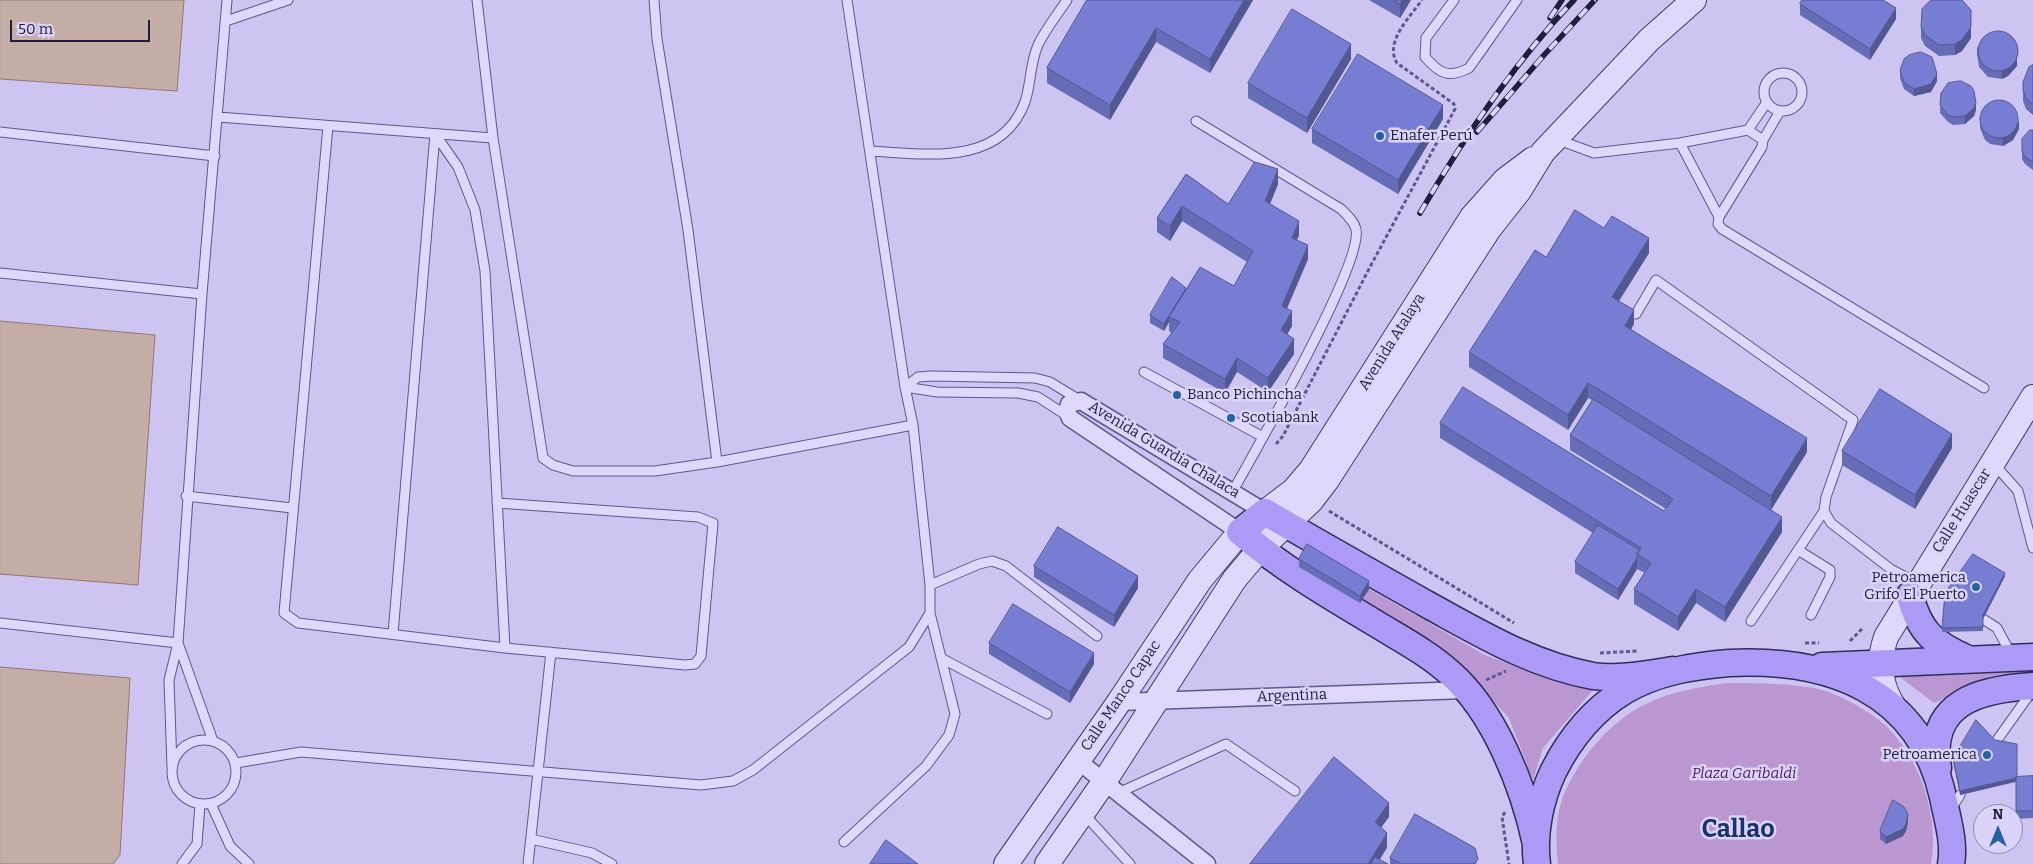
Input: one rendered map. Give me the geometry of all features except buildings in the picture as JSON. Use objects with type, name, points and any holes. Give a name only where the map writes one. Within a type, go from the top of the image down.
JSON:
[{"type":"main road","name":"Avenida Atalaya","points":[[1260,549],[1276,518],[1294,490],[1311,470],[1472,217],[1505,180],[1550,145],[1649,40],[1694,0]]},
{"type":"main road","name":"Avenida Atalaya","points":[[1240,532],[1276,518],[1311,501],[1328,480],[1489,229],[1519,191],[1550,145]]},
{"type":"main road","name":"Calle Huascar","points":[[1895,709],[1886,695],[1880,664],[1886,637],[2033,397]]},
{"type":"main road","name":"Avenida Guardia Chalaca","points":[[1276,518],[1497,643],[1531,658],[1556,667],[1595,676],[1632,676],[1673,670]]},
{"type":"main road","name":"Avenida Guardia Chalaca","points":[[1240,532],[1294,575],[1428,655],[1452,675],[1466,690],[1495,734],[1520,785],[1529,812],[1536,856]]},
{"type":"main road","name":"Calle Manco Capac","points":[[1006,864],[1119,702],[1200,580],[1240,532]]},
{"type":"main road","name":"Calle Manco Capac","points":[[1047,864],[1083,813],[1111,788],[1156,700],[1234,580],[1260,549]]},
{"type":"main road","points":[[1914,589],[1914,610],[1930,637],[1942,647],[1968,660]]},
{"type":"main road","points":[[1806,667],[2023,658]]},
{"type":"main road","points":[[1536,856],[1540,812],[1546,787],[1570,742],[1602,707],[1625,691],[1673,670],[1738,663],[1771,663],[1806,667],[1833,673],[1866,688],[1895,709],[1911,726],[1923,742],[1934,763],[1950,809],[1951,864]]},
{"type":"main road","points":[[1956,864],[1942,750],[1938,734],[1944,719],[1962,702],[1974,696],[1992,690],[2033,688]]},
{"type":"street","name":"Avenida Guardia Chalaca","points":[[1240,532],[1160,476],[1070,418],[1067,411],[1069,404],[1081,401],[1276,518]]},
{"type":"street","points":[[1160,476],[1173,456]]},
{"type":"street","name":"Argentina","points":[[1119,702],[1466,690]]},
{"type":"street","points":[[1077,760],[1207,864]]},
{"type":"lane","points":[[172,767],[182,748],[192,742],[213,741],[231,753],[236,763],[235,784],[221,800],[211,804],[200,804],[190,801],[178,791],[172,777],[169,680],[178,642],[186,496],[227,0]]},
{"type":"lane","points":[[226,21],[288,0]]},
{"type":"lane","points":[[477,0],[493,138],[543,458],[553,465],[573,471],[654,471],[717,462],[913,425]]},
{"type":"lane","points":[[654,0],[657,39],[688,230],[717,462]]},
{"type":"lane","points":[[844,842],[926,766],[949,735],[955,714],[930,613],[930,585],[913,425],[847,0]]},
{"type":"lane","points":[[871,152],[945,154],[973,151],[998,139],[1015,122],[1022,108],[1037,46],[1066,0]]},
{"type":"lane","points":[[1454,0],[1426,38],[1425,57],[1437,71],[1457,75],[1469,68],[1517,0]]},
{"type":"lane","points":[[1780,111],[1767,102],[1765,94],[1766,85],[1771,78],[1778,74],[1786,74],[1794,77],[1800,83],[1801,100],[1796,107],[1780,111],[1762,140],[1762,147],[1719,217],[1718,224],[1722,229],[1984,388]]},
{"type":"lane","points":[[1550,145],[1594,153],[1680,143],[1748,130],[1767,102]]},
{"type":"lane","points":[[218,117],[493,138]]},
{"type":"lane","points":[[1196,121],[1341,209],[1353,222],[1357,231],[1352,257],[1329,310],[1233,491]]},
{"type":"lane","points":[[328,126],[284,613],[298,623],[505,648],[685,665],[695,664],[701,656],[713,523],[706,518],[698,517],[497,503]]},
{"type":"lane","points":[[1748,130],[1762,140]]},
{"type":"lane","points":[[0,132],[215,156]]},
{"type":"lane","points":[[436,134],[458,167],[475,210],[485,271],[505,648]]},
{"type":"lane","points":[[393,634],[436,134]]},
{"type":"lane","points":[[1680,143],[1719,217]]},
{"type":"lane","points":[[0,273],[202,294]]},
{"type":"lane","points":[[1636,314],[1656,280],[1853,420],[1826,497],[1824,511],[1751,621]]},
{"type":"lane","points":[[1144,372],[1263,437]]},
{"type":"lane","points":[[906,387],[918,377],[1035,378],[1050,382],[1081,401]]},
{"type":"lane","points":[[906,387],[937,392],[1018,393],[1038,398],[1070,418]]},
{"type":"lane","points":[[1992,463],[2018,491],[2033,548]]},
{"type":"lane","points":[[186,496],[292,508]]},
{"type":"lane","points":[[1824,511],[1831,523],[1914,589]]},
{"type":"lane","points":[[1798,550],[1830,570],[1830,577],[1811,615]]},
{"type":"lane","points":[[930,585],[979,564],[992,561],[1006,566],[1097,636]]},
{"type":"lane","points":[[236,763],[301,752],[701,785],[733,780],[753,770],[909,647],[930,613]]},
{"type":"lane","points":[[1983,619],[1997,628],[2023,658]]},
{"type":"lane","points":[[0,623],[178,642]]},
{"type":"lane","points":[[178,642],[213,741]]},
{"type":"lane","points":[[528,864],[551,652]]},
{"type":"lane","points":[[941,658],[1047,714]]},
{"type":"lane","points":[[1995,744],[2033,688]]},
{"type":"lane","points":[[1111,788],[1226,744],[1295,791]]},
{"type":"lane","points":[[182,864],[197,844],[200,804]]},
{"type":"lane","points":[[211,804],[230,846],[248,864]]},
{"type":"lane","points":[[1083,813],[1130,864]]},
{"type":"lane","points":[[531,839],[592,853],[612,864]]},
{"type":"path","points":[[1248,463],[1269,451],[1283,436],[1370,267],[1455,109],[1454,104],[1397,63],[1392,56],[1394,41],[1422,0]]},
{"type":"path","points":[[1311,501],[1522,628]]},
{"type":"path","points":[[1591,652],[1599,653]]},
{"type":"path","points":[[1466,690],[1531,658]]},
{"type":"green space","points":[[1369,589],[1485,655],[1543,677],[1593,690],[1543,748],[1533,780],[1509,718],[1453,658],[1360,603]]},
{"type":"green space","points":[[2033,668],[2033,674],[1993,676],[1934,703],[1896,674]]},
{"type":"green space","name":"Plaza Garibaldi","points":[[1727,683],[1779,684],[1818,689],[1851,702],[1885,725],[1908,754],[1924,789],[1933,827],[1931,864],[1558,864],[1556,834],[1561,803],[1574,774],[1594,745],[1606,732],[1633,711],[1646,704],[1686,690]]},
{"type":"shaded area","points":[[0,0],[184,0],[177,91],[0,79]]},
{"type":"shaded area","points":[[0,321],[155,335],[138,585],[0,574]]},
{"type":"shaded area","points":[[0,667],[130,678],[120,855],[113,864],[0,864]]},
{"type":"railway","points":[[1550,18],[1562,0]]},
{"type":"railway","points":[[1420,213],[1454,157],[1491,102],[1531,49],[1574,0]]},
{"type":"railway","points":[[1477,132],[1595,0]]},
{"type":"place","name":"Enafer Perú","points":[[1380,136]]},
{"type":"place","name":"Banco Pichincha","points":[[1177,395]]},
{"type":"place","name":"Scotiabank","points":[[1231,418]]},
{"type":"place","name":"Petroamerica Grifo El Puerto","points":[[1976,587]]},
{"type":"place","name":"Petroamerica","points":[[1987,755]]},
{"type":"district","name":"Callao","points":[[1738,830]]}]
